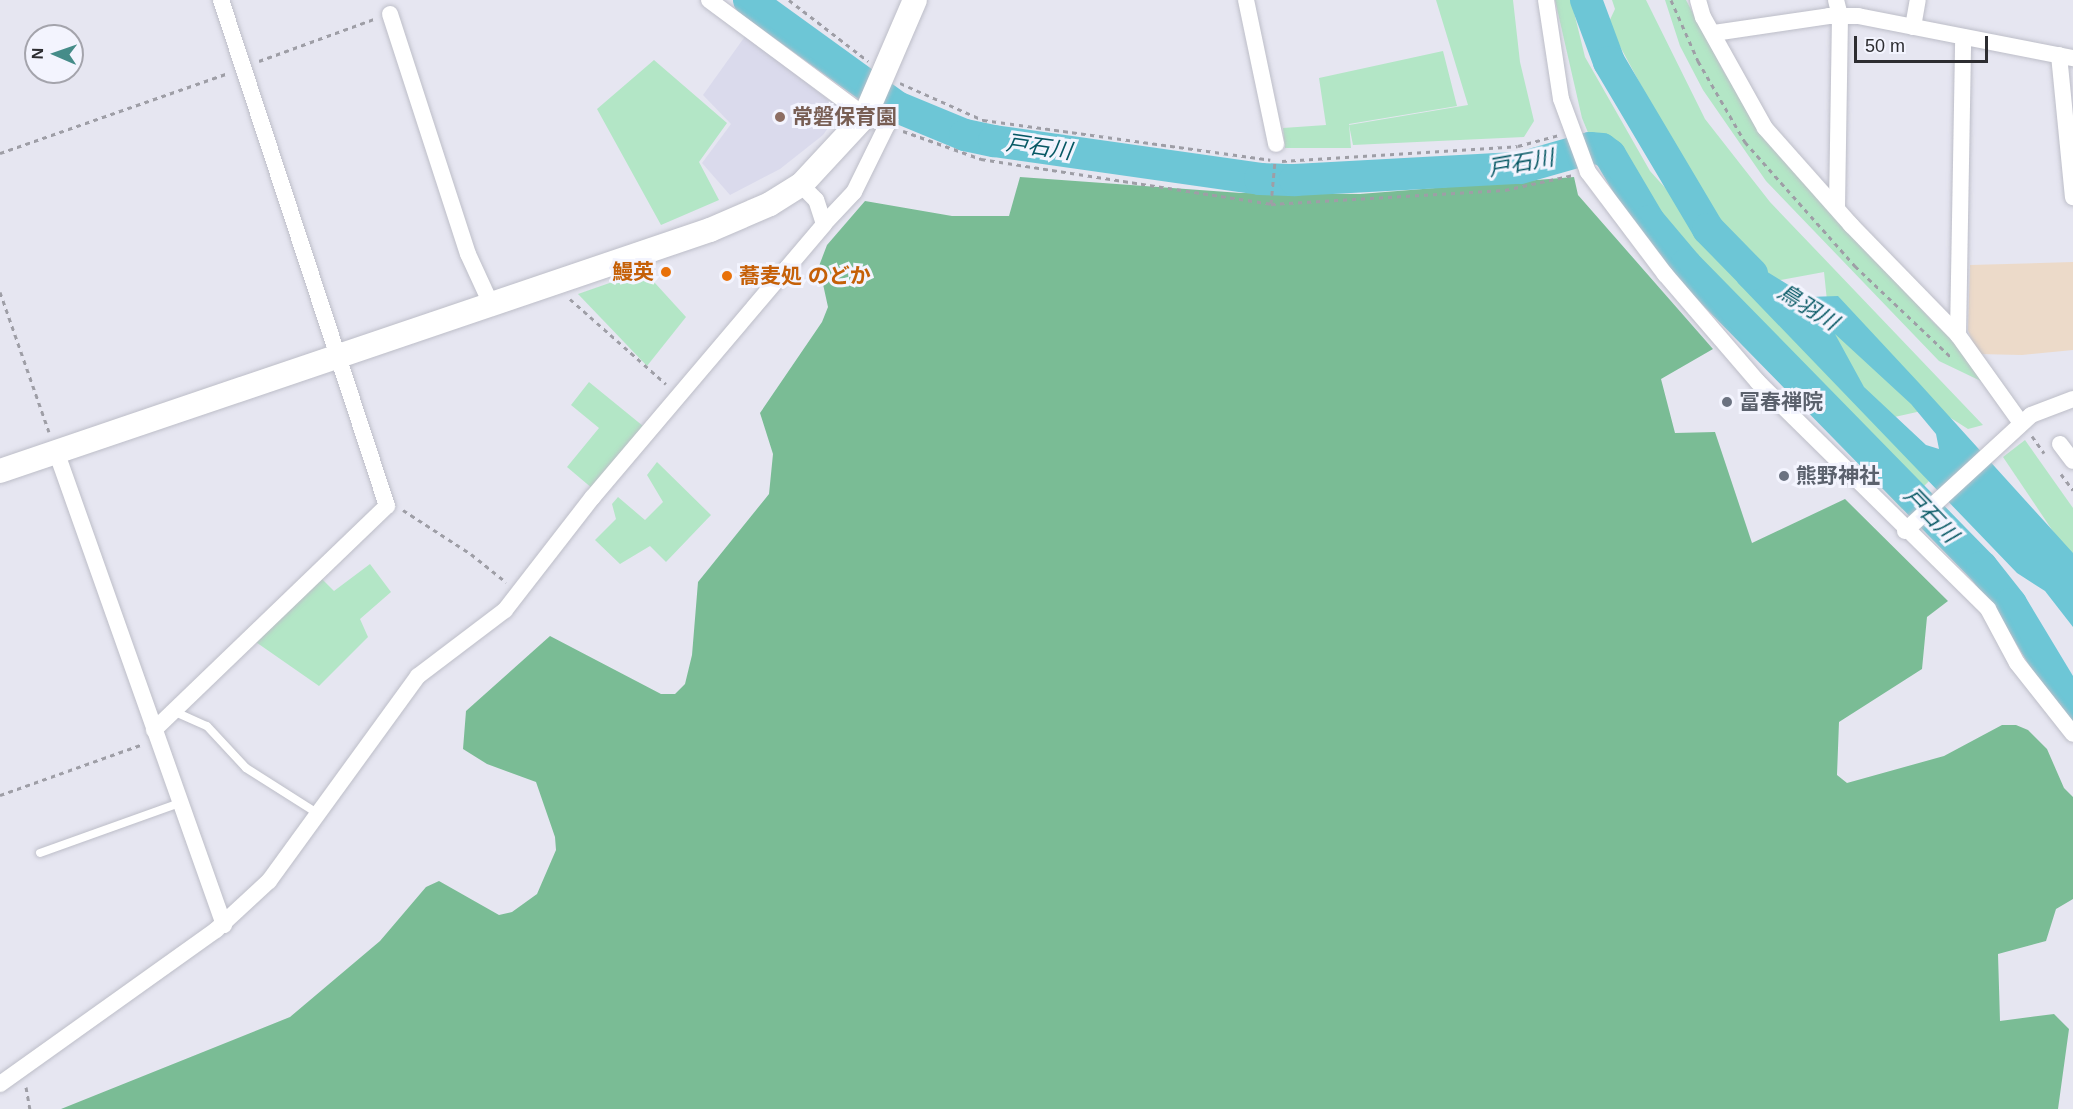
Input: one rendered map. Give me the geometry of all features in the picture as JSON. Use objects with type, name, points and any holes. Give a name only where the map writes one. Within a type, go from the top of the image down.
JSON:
[{"type":"street","points":[[156,734],[174,711],[387,506],[335,354],[221,0]]},
{"type":"street","points":[[0,1084],[224,925],[269,881],[320,815],[418,676],[469,640],[519,594],[592,498],[824,224],[854,192],[887,125],[709,0]]},
{"type":"street","points":[[0,471],[335,354],[553,284],[743,218],[801,184],[867,112],[915,0]]},
{"type":"street","points":[[1246,0],[1276,144]]},
{"type":"street","points":[[1546,0],[1561,99],[1586,168],[1665,274],[1758,382],[1910,527],[1988,609],[2017,663],[2073,734]]},
{"type":"street","points":[[1698,0],[1703,17],[1714,33],[1765,128],[1837,208],[1958,335],[2017,427]]},
{"type":"street","points":[[1913,27],[1918,0]]},
{"type":"street","points":[[1714,33],[1838,8],[1913,27],[2066,57],[2073,197]]},
{"type":"street","points":[[1837,208],[1838,8]]},
{"type":"street","points":[[390,14],[468,254],[491,304]]},
{"type":"street","points":[[1958,335],[1963,37]]},
{"type":"street","points":[[801,184],[816,200],[824,224]]},
{"type":"street","points":[[1910,527],[2031,415],[2073,399]]},
{"type":"street","points":[[2060,444],[2073,461]]},
{"type":"street","points":[[56,451],[224,925]]},
{"type":"lane","points":[[174,711],[207,726],[246,768],[320,815]]},
{"type":"lane","points":[[40,853],[180,803]]},
{"type":"path","points":[[789,0],[882,75],[917,93],[983,120],[1275,161],[1518,146],[1573,134]]},
{"type":"path","points":[[0,153],[390,14]]},
{"type":"path","points":[[887,125],[981,159],[1271,204],[1505,190],[1586,168]]},
{"type":"path","points":[[1271,204],[1274,164]]},
{"type":"path","points":[[553,284],[678,396]]},
{"type":"path","points":[[0,292],[56,451]]},
{"type":"path","points":[[2064,478],[2073,483]]},
{"type":"path","points":[[387,506],[400,508],[471,554],[519,594]]},
{"type":"path","points":[[0,795],[156,734]]},
{"type":"path","points":[[23,1068],[30,1109]]},
{"type":"shaded area","name":"常磐保育園","points":[[746,35],[841,110],[823,135],[780,169],[730,195],[702,163],[731,124],[703,95]]},
{"type":"shaded area","points":[[2073,262],[2073,350],[2022,355],[1977,354],[1968,330],[1970,265]]},
{"type":"green space","points":[[1436,0],[1513,0],[1520,62],[1534,121],[1524,137],[1353,145],[1349,125],[1468,105]]},
{"type":"green space","points":[[1555,0],[1571,0],[1585,57],[1650,171],[1929,481],[1902,509],[1702,294],[1601,164],[1582,118]]},
{"type":"green space","points":[[1612,0],[1646,0],[1705,119],[1770,202],[1983,425],[1968,429],[1935,408],[1890,418],[1851,382],[1832,349],[1824,272],[1770,282],[1706,206],[1608,24],[1615,9]]},
{"type":"green space","points":[[1665,0],[1686,0],[1725,74],[1858,237],[1932,321],[1966,352],[1985,383],[1939,361],[1766,181],[1703,90],[1680,46]]},
{"type":"green space","points":[[1443,51],[1457,106],[1349,124],[1351,148],[1285,148],[1283,128],[1326,125],[1319,78]]},
{"type":"green space","points":[[654,60],[727,123],[699,162],[719,200],[661,225],[597,109]]},
{"type":"green space","points":[[1020,177],[1241,193],[1360,194],[1574,177],[1578,195],[1713,349],[1661,379],[1675,433],[1715,432],[1752,543],[1845,499],[1948,601],[1927,617],[1922,669],[1839,722],[1837,775],[1847,783],[1944,756],[2002,725],[2016,725],[2028,730],[2047,749],[2064,788],[2073,797],[2073,899],[2056,909],[2046,941],[1998,954],[2000,1021],[2054,1014],[2069,1029],[2058,1109],[61,1109],[290,1017],[380,941],[426,887],[439,881],[499,915],[512,912],[537,894],[556,850],[555,837],[536,782],[487,764],[463,749],[466,711],[550,636],[661,694],[675,694],[685,684],[692,655],[698,582],[769,494],[773,454],[760,413],[822,322],[828,307],[819,266],[827,245],[865,201],[952,216],[1009,216]]},
{"type":"green space","points":[[644,271],[686,317],[647,366],[578,294]]},
{"type":"green space","points":[[589,382],[643,426],[593,489],[567,467],[599,428],[571,405]]},
{"type":"green space","points":[[2025,440],[2073,508],[2073,561],[2003,457]]},
{"type":"green space","points":[[657,462],[711,515],[666,562],[650,546],[620,564],[595,540],[616,519],[612,504],[618,497],[645,520],[663,502],[647,475]]},
{"type":"green space","points":[[370,564],[391,592],[360,619],[368,637],[319,686],[253,640],[321,578],[334,591]]},
{"type":"water","points":[[1717,241],[1808,297],[1838,296],[2073,553],[2073,627],[2045,591],[2017,573],[1738,283]],"holes":[[[1835,334],[1911,404],[1936,434],[1939,449],[1926,445],[1864,387]]]},
{"type":"waterway","name":"戸石川","points":[[749,0],[897,107],[965,135],[994,141],[1260,179],[1295,180],[1520,168],[1590,148],[1602,149],[1610,155],[1649,221],[1686,265],[1982,567],[2011,604],[2073,707]]},
{"type":"waterway","name":"鳥羽川","points":[[1586,0],[1609,62],[1708,229],[1752,274]]},
{"type":"place","name":"常磐保育園","points":[[780,117]]},
{"type":"place","name":"鰻英","points":[[666,272]]},
{"type":"place","name":"蕎麦処 のどか","points":[[727,276]]},
{"type":"place","name":"冨春禅院","points":[[1727,402]]},
{"type":"place","name":"熊野神社","points":[[1784,476]]}]
